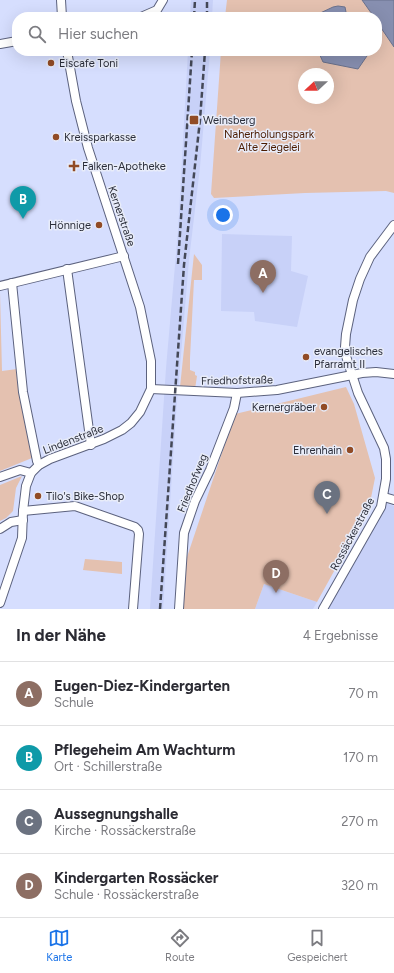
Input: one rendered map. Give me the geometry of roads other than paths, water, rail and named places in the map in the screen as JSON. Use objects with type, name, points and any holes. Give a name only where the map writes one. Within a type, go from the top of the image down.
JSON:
[{"type":"street","points":[[61,0],[62,12]]},
{"type":"street","points":[[152,12],[157,10],[163,0]]},
{"type":"street","points":[[0,44],[12,42]]},
{"type":"street","name":"Kernerstraße","points":[[68,56],[76,101],[88,148],[139,302],[151,361],[151,389]]},
{"type":"street","name":"Rossäckerstraße","points":[[323,609],[381,507],[384,497],[386,459],[384,448],[362,404],[352,375],[345,347],[353,300],[360,279],[370,257],[394,225]]},
{"type":"street","points":[[0,286],[124,256]]},
{"type":"street","points":[[67,269],[91,445]]},
{"type":"street","points":[[12,283],[23,392],[39,465]]},
{"type":"street","name":"Friedhofstraße","points":[[151,389],[237,393],[277,390],[352,375],[376,372],[394,374]]},
{"type":"street","name":"Lindenstraße","points":[[0,603],[22,538],[22,520],[26,486],[31,473],[39,465],[50,459],[91,445],[114,435],[131,423],[140,412],[151,389]]},
{"type":"street","name":"Friedhofweg","points":[[179,609],[184,533],[194,501],[210,470],[234,408],[237,393]]},
{"type":"street","points":[[0,477],[20,470],[31,473]]},
{"type":"street","points":[[384,497],[394,500]]},
{"type":"street","points":[[23,511],[75,506],[135,527],[139,534],[133,609]]},
{"type":"street","points":[[0,529],[10,522],[22,520]]},
{"type":"railway","points":[[194,12],[195,0]]},
{"type":"railway","points":[[207,0],[207,12]]},
{"type":"railway","points":[[178,264],[192,56]]},
{"type":"railway","points":[[160,609],[184,265],[200,120],[205,56]]},
{"type":"place","name":"Eiscafe Toni","points":[[51,63]]},
{"type":"place","name":"Weinsberg","points":[[194,120]]},
{"type":"place","name":"Kreissparkasse","points":[[56,137]]},
{"type":"place","name":"Falken-Apotheke","points":[[74,166]]},
{"type":"place","name":"Pflegeheim Am Wachturm","points":[[23,219]]},
{"type":"place","name":"Hönnige","points":[[99,225]]},
{"type":"place","name":"Eugen-Diez-Kindergarten","points":[[263,293]]},
{"type":"place","name":"evangelisches Pfarramt II","points":[[306,357]]},
{"type":"place","name":"Kernergräber","points":[[324,407]]},
{"type":"place","name":"Ehrenhain","points":[[350,450]]},
{"type":"place","name":"Tilo's Bike-Shop","points":[[38,496]]},
{"type":"place","name":"Aussegnungshalle","points":[[327,514]]},
{"type":"place","name":"Kindergarten Rossäcker","points":[[276,593]]},
{"type":"park label","name":"Naherholungspark Alte Ziegelei","points":[[269,140]]}]
